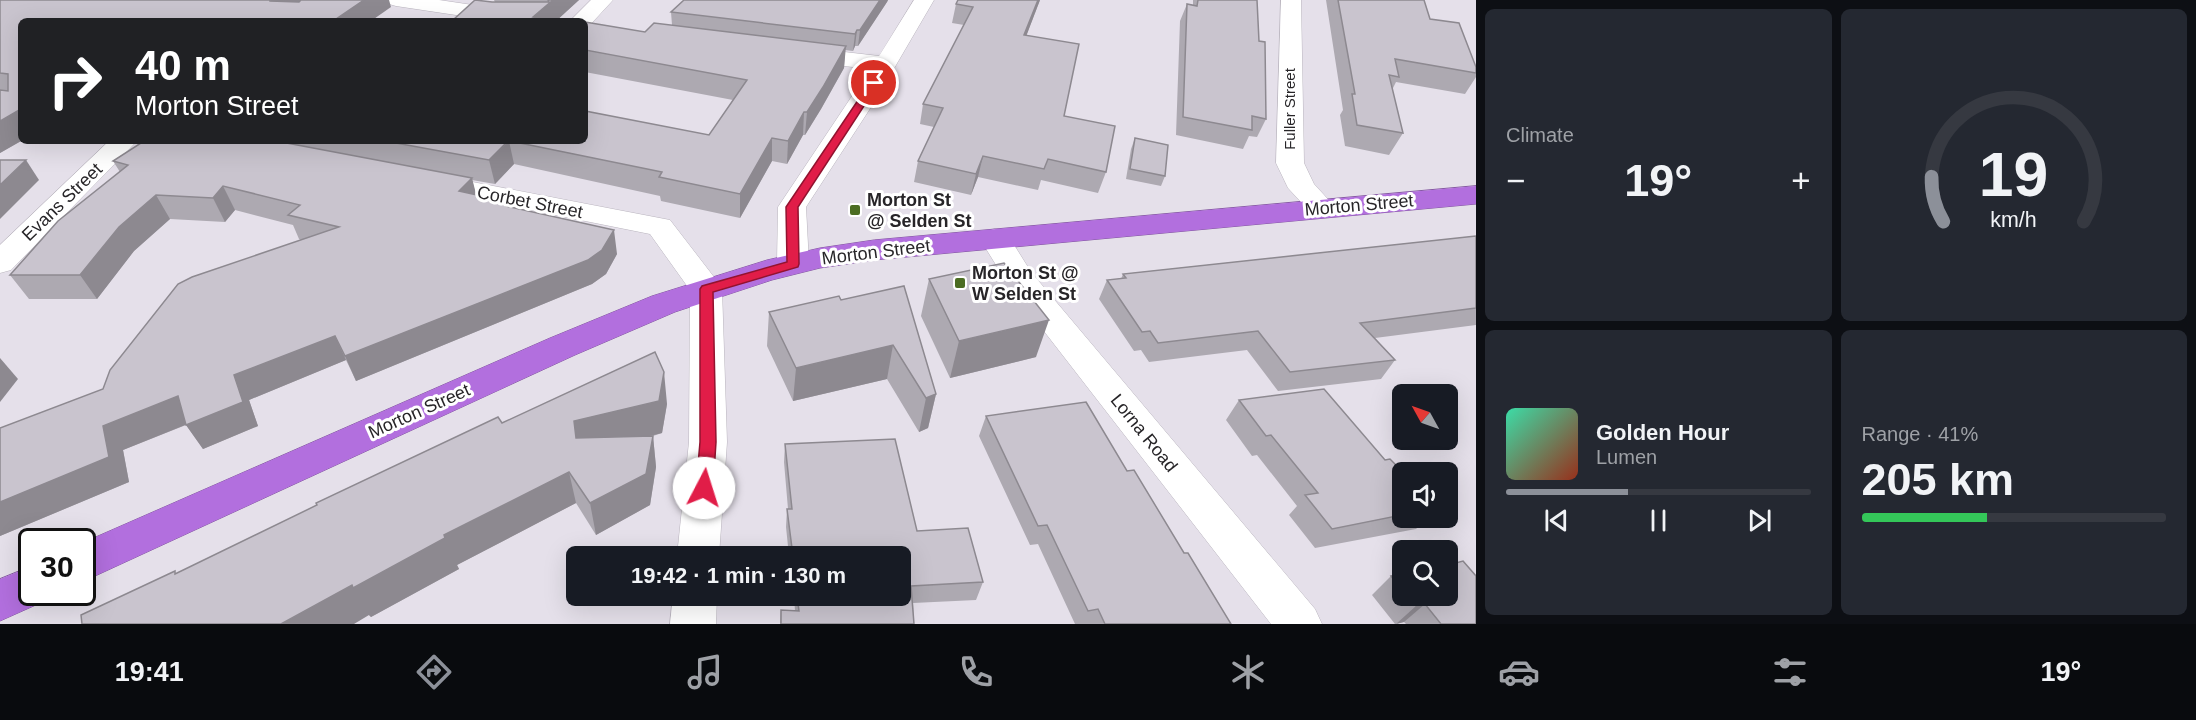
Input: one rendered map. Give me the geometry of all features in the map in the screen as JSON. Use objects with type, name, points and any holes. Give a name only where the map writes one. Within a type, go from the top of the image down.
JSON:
[{"type":"highway","name":"Morton Street","points":[[96,557],[608,326],[706,289],[793,264],[859,252],[995,238],[1476,195]]},
{"type":"highway","points":[[0,600],[18,592]]},
{"type":"street","points":[[396,0],[519,18]]},
{"type":"street","points":[[588,26],[603,0]]},
{"type":"street","points":[[793,264],[792,207],[886,64],[924,0]]},
{"type":"street","name":"Fuller Street","points":[[1291,0],[1290,163],[1302,188],[1322,208]]},
{"type":"street","points":[[784,52],[886,64]]},
{"type":"street","name":"Evans Street","points":[[0,263],[121,144]]},
{"type":"street","name":"Corbet Street","points":[[406,177],[660,227],[706,289]]},
{"type":"street","name":"Lorna Road","points":[[995,238],[1020,279],[1299,624]]},
{"type":"street","points":[[700,546],[708,442],[706,289]]},
{"type":"street","points":[[693,624],[694,606]]},
{"type":"building","points":[[0,0],[270,0],[299,2],[301,0],[364,0],[337,18],[18,18],[18,111],[0,121],[0,90],[8,91],[8,74],[0,73]]},
{"type":"building","points":[[475,0],[549,2],[548,0],[553,0],[533,17],[538,18],[455,18]]},
{"type":"building","points":[[684,0],[880,0],[855,34],[671,12]]},
{"type":"building","points":[[958,0],[1038,0],[1024,35],[1079,44],[1064,116],[1115,126],[1106,172],[1048,159],[1044,169],[983,156],[976,174],[918,161],[943,108],[923,104],[973,7],[956,4]]},
{"type":"building","points":[[1198,0],[1257,0],[1259,41],[1265,42],[1266,119],[1252,116],[1252,130],[1183,117],[1187,4],[1197,6]]},
{"type":"building","points":[[1338,0],[1424,0],[1430,19],[1459,23],[1476,67],[1476,73],[1395,59],[1399,77],[1389,75],[1403,133],[1357,125],[1352,94],[1355,94]]},
{"type":"building","points":[[588,22],[645,32],[654,23],[846,46],[788,141],[772,138],[740,194],[659,177],[662,172],[525,144],[588,144],[588,112],[709,135],[747,80],[588,51]]},
{"type":"building","points":[[1135,138],[1168,145],[1165,176],[1130,169]]},
{"type":"building","points":[[139,144],[292,144],[472,178],[459,191],[509,202],[506,206],[614,230],[602,250],[588,260],[345,356],[335,336],[234,375],[243,402],[186,425],[178,396],[103,426],[109,457],[0,502],[0,428],[103,389],[110,370],[178,284],[192,277],[339,227],[288,215],[300,205],[223,186],[213,198],[156,195],[119,227],[80,275],[10,275],[58,221],[128,165],[113,161]]},
{"type":"building","points":[[401,144],[505,144],[489,160]]},
{"type":"building","points":[[0,160],[26,160],[0,185]]},
{"type":"building","points":[[1476,236],[1476,308],[1360,323],[1395,360],[1290,372],[1258,331],[1158,343],[1150,331],[1142,332],[1107,280],[1126,278],[1123,274]]},
{"type":"building","points":[[1004,263],[1049,320],[959,341],[929,279]]},
{"type":"building","points":[[904,286],[936,394],[926,398],[893,345],[796,368],[769,312],[839,296],[841,300]]},
{"type":"building","points":[[655,352],[664,372],[659,401],[574,421],[576,438],[653,436],[646,474],[590,503],[569,472],[444,535],[445,538],[281,624],[82,624],[81,615],[175,571],[175,574],[317,505],[316,503],[498,417],[502,423]]},
{"type":"building","points":[[1324,389],[1385,460],[1390,459],[1393,462],[1392,517],[1332,529],[1305,495],[1318,493],[1271,435],[1266,436],[1239,400]]},
{"type":"building","points":[[1086,402],[1127,471],[1134,470],[1184,553],[1188,553],[1231,624],[1105,624],[1098,609],[1088,611],[1047,525],[1038,526],[986,416]]},
{"type":"building","points":[[895,439],[917,531],[968,528],[983,582],[911,586],[911,546],[792,546],[787,509],[792,509],[785,444]]},
{"type":"building","points":[[1463,561],[1476,576],[1476,624],[1441,624],[1427,606],[1458,606],[1458,562]]},
{"type":"building","points":[[911,586],[914,624],[781,624],[781,610],[799,611],[798,606],[911,606]]},
{"type":"place","name":"Morton St @ Selden St","points":[[855,210]]},
{"type":"place","name":"Morton St @ W Selden St","points":[[960,283]]},
{"type":"route","points":[[704,488],[708,442],[709,360],[706,289],[793,264],[792,207],[874,83]]}]
